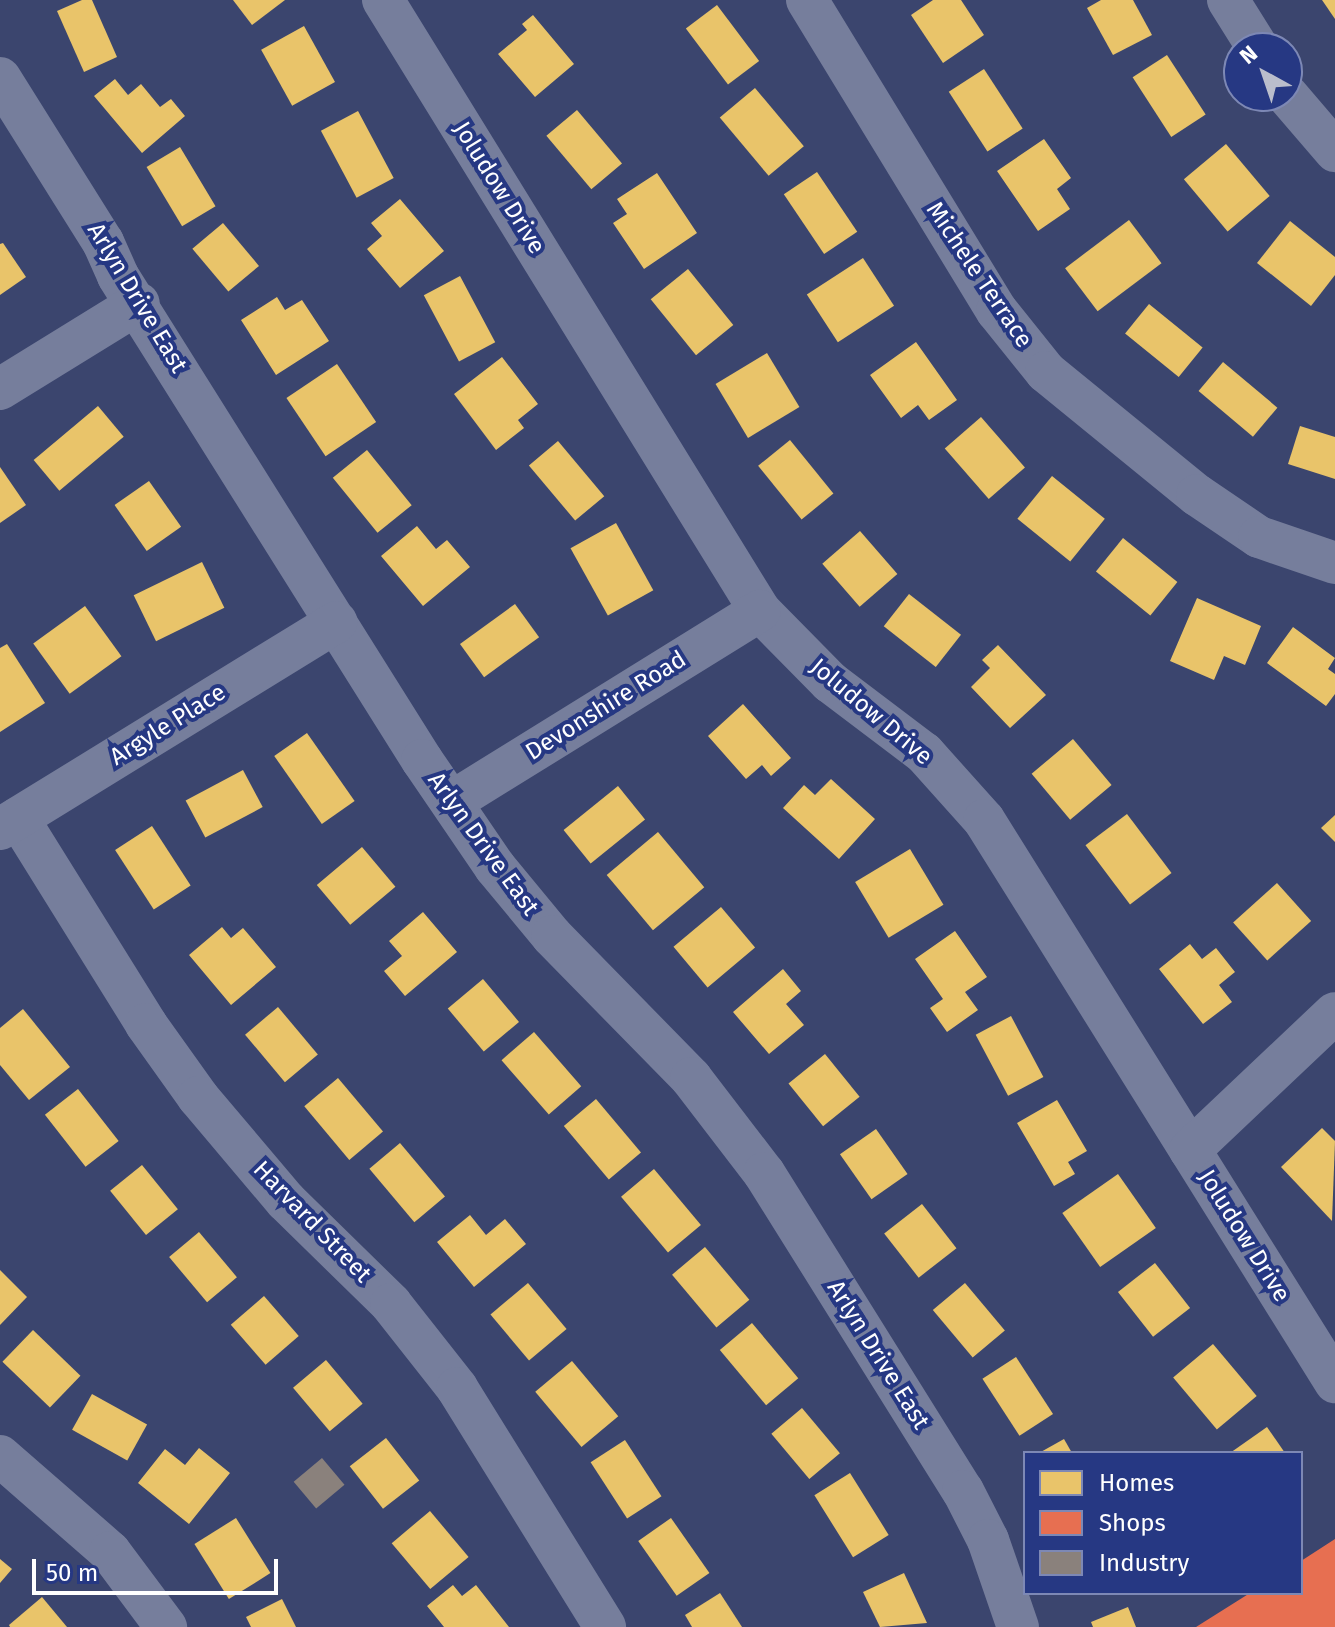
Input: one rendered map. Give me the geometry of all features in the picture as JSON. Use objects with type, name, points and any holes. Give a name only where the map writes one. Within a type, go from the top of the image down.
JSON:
[{"type":"street","name":"Joludow Drive","points":[[383,0],[760,611],[830,682],[924,753],[984,820],[1335,1382]]},
{"type":"street","name":"Michele Terrace","points":[[807,0],[997,311],[1046,372],[1197,495],[1259,537],[1335,563]]},
{"type":"street","points":[[1228,0],[1248,32]]},
{"type":"street","name":"Arlyn Drive East","points":[[0,78],[336,622],[495,867],[552,936],[691,1078],[764,1173],[963,1491],[988,1540],[1018,1627]]},
{"type":"street","points":[[1302,112],[1335,151]]},
{"type":"street","points":[[0,389],[139,303]]},
{"type":"street","name":"Devonshire Road","points":[[453,801],[760,611]]},
{"type":"street","name":"Argyle Place","points":[[9,823],[336,622]]},
{"type":"street","name":"Harvard Street","points":[[9,823],[198,1097],[286,1201],[391,1304],[457,1388],[605,1627]]},
{"type":"street","points":[[1190,1150],[1335,1013]]},
{"type":"street","points":[[0,1456],[110,1552],[166,1627]]},
{"type":"building: Homes","points":[[82,0],[92,0],[117,57],[84,72],[57,11]]},
{"type":"building: Homes","points":[[233,0],[285,0],[252,25]]},
{"type":"building: Homes","points":[[933,0],[961,0],[984,35],[943,63],[911,15]]},
{"type":"building: Homes","points":[[1101,0],[1133,0],[1152,35],[1113,55],[1087,8]]},
{"type":"building: Homes","points":[[1322,0],[1335,0],[1335,19]]},
{"type":"building: Homes","points":[[717,5],[759,61],[728,84],[686,28]]},
{"type":"building: Homes","points":[[533,15],[574,64],[535,97],[498,54],[527,30],[522,24]]},
{"type":"building: Homes","points":[[304,26],[335,82],[292,106],[261,50]]},
{"type":"building: Homes","points":[[1167,55],[1206,115],[1171,137],[1133,77]]},
{"type":"building: Homes","points":[[984,69],[1023,129],[987,151],[949,92]]},
{"type":"building: Homes","points":[[115,79],[128,95],[141,84],[160,107],[171,99],[185,116],[142,153],[94,96]]},
{"type":"building: Homes","points":[[755,88],[804,146],[769,176],[720,118]]},
{"type":"building: Homes","points":[[577,110],[622,164],[591,189],[546,136]]},
{"type":"building: Homes","points":[[358,111],[394,178],[357,198],[321,131]]},
{"type":"building: Homes","points":[[1044,139],[1071,178],[1057,189],[1070,209],[1038,231],[997,171]]},
{"type":"building: Homes","points":[[1226,144],[1270,196],[1228,231],[1184,179]]},
{"type":"building: Homes","points":[[180,147],[216,206],[182,226],[147,167]]},
{"type":"building: Homes","points":[[817,172],[857,232],[824,254],[784,194]]},
{"type":"building: Homes","points":[[657,173],[697,233],[644,269],[613,223],[627,214],[617,199]]},
{"type":"building: Homes","points":[[400,199],[444,251],[400,288],[367,249],[382,236],[371,223]]},
{"type":"building: Homes","points":[[1129,220],[1161,263],[1098,311],[1065,268]]},
{"type":"building: Homes","points":[[1290,221],[1335,257],[1335,275],[1311,306],[1257,263]]},
{"type":"building: Homes","points":[[223,223],[259,266],[228,292],[192,249]]},
{"type":"building: Homes","points":[[3,243],[26,277],[0,295],[0,244]]},
{"type":"building: Homes","points":[[863,258],[894,306],[838,342],[807,294]]},
{"type":"building: Homes","points":[[688,269],[733,325],[696,355],[651,299]]},
{"type":"building: Homes","points":[[460,276],[495,342],[459,361],[424,295]]},
{"type":"building: Homes","points":[[277,297],[285,310],[302,300],[329,341],[276,375],[241,320]]},
{"type":"building: Homes","points":[[1149,304],[1203,347],[1179,377],[1125,334]]},
{"type":"building: Homes","points":[[916,342],[957,400],[929,420],[918,405],[901,418],[870,375]]},
{"type":"building: Homes","points":[[767,353],[799,407],[748,438],[716,384]]},
{"type":"building: Homes","points":[[502,357],[538,404],[518,420],[524,428],[496,450],[454,394]]},
{"type":"building: Homes","points":[[1223,362],[1277,408],[1253,437],[1199,391]]},
{"type":"building: Homes","points":[[337,364],[376,422],[326,456],[286,398]]},
{"type":"building: Homes","points":[[98,406],[124,437],[59,491],[34,460]]},
{"type":"building: Homes","points":[[981,417],[1025,468],[989,499],[945,448]]},
{"type":"building: Homes","points":[[1300,426],[1335,437],[1335,479],[1288,464]]},
{"type":"building: Homes","points":[[790,440],[833,494],[802,519],[758,466]]},
{"type":"building: Homes","points":[[558,441],[604,496],[575,521],[529,465]]},
{"type":"building: Homes","points":[[367,450],[412,505],[377,533],[333,478]]},
{"type":"building: Homes","points":[[0,467],[26,505],[0,523]]},
{"type":"building: Homes","points":[[1052,476],[1105,519],[1070,562],[1017,519]]},
{"type":"building: Homes","points":[[149,481],[181,527],[147,551],[115,505]]},
{"type":"building: Homes","points":[[616,523],[653,590],[608,616],[571,548]]},
{"type":"building: Homes","points":[[417,526],[436,549],[447,540],[470,567],[423,606],[381,556]]},
{"type":"building: Homes","points":[[860,531],[897,574],[860,607],[822,564]]},
{"type":"building: Homes","points":[[1123,538],[1177,582],[1150,615],[1096,571]]},
{"type":"building: Homes","points":[[202,562],[224,608],[156,641],[134,595]]},
{"type":"building: Homes","points":[[909,594],[961,635],[936,667],[884,626]]},
{"type":"building: Homes","points":[[1197,598],[1261,626],[1245,665],[1224,656],[1214,680],[1170,661]]},
{"type":"building: Homes","points":[[515,604],[539,637],[484,677],[460,644]]},
{"type":"building: Homes","points":[[85,606],[121,656],[70,694],[33,644]]},
{"type":"building: Homes","points":[[1293,627],[1335,658],[1328,669],[1335,674],[1335,694],[1326,706],[1267,663]]},
{"type":"building: Homes","points":[[7,644],[45,703],[0,732],[0,648]]},
{"type":"building: Homes","points":[[998,645],[1046,695],[1010,728],[971,687],[990,668],[982,660]]},
{"type":"building: Homes","points":[[743,704],[791,758],[771,776],[762,765],[746,779],[708,736]]},
{"type":"building: Homes","points":[[307,733],[355,801],[322,824],[274,756]]},
{"type":"building: Homes","points":[[1073,739],[1112,785],[1070,820],[1032,774]]},
{"type":"building: Homes","points":[[243,770],[263,807],[205,838],[186,801]]},
{"type":"building: Homes","points":[[831,779],[875,819],[839,859],[783,808],[804,785],[815,795]]},
{"type":"building: Homes","points":[[618,786],[645,819],[591,863],[564,830]]},
{"type":"building: Homes","points":[[1127,814],[1172,873],[1130,904],[1085,845]]},
{"type":"building: Homes","points":[[1335,815],[1335,842],[1321,828]]},
{"type":"building: Homes","points":[[152,826],[191,886],[154,910],[115,850]]},
{"type":"building: Homes","points":[[658,832],[704,887],[653,930],[607,875]]},
{"type":"building: Homes","points":[[362,847],[395,887],[350,925],[317,885]]},
{"type":"building: Homes","points":[[910,849],[943,905],[889,938],[855,882]]},
{"type":"building: Homes","points":[[1277,883],[1311,921],[1267,960],[1233,922]]},
{"type":"building: Homes","points":[[721,907],[755,948],[708,987],[674,947]]},
{"type":"building: Homes","points":[[423,912],[457,952],[405,996],[384,971],[402,956],[389,941]]},
{"type":"building: Homes","points":[[222,927],[231,938],[243,928],[276,967],[231,1005],[189,955]]},
{"type":"building: Homes","points":[[955,931],[987,977],[965,992],[978,1010],[947,1032],[930,1008],[943,999],[915,959]]},
{"type":"building: Homes","points":[[1190,944],[1202,959],[1216,948],[1235,972],[1219,985],[1232,1002],[1203,1024],[1159,969]]},
{"type":"building: Homes","points":[[783,969],[801,991],[786,1004],[804,1025],[769,1054],[733,1012]]},
{"type":"building: Homes","points":[[483,979],[519,1022],[484,1051],[448,1009]]},
{"type":"building: Homes","points":[[278,1007],[318,1054],[285,1082],[245,1035]]},
{"type":"building: Homes","points":[[23,1009],[70,1067],[29,1100],[0,1065],[0,1028]]},
{"type":"building: Homes","points":[[1011,1016],[1043,1077],[1008,1096],[976,1035]]},
{"type":"building: Homes","points":[[534,1032],[581,1086],[549,1115],[502,1060]]},
{"type":"building: Homes","points":[[825,1054],[860,1097],[823,1126],[788,1084]]},
{"type":"building: Homes","points":[[338,1078],[383,1132],[349,1160],[304,1106]]},
{"type":"building: Homes","points":[[78,1089],[119,1141],[86,1167],[45,1115]]},
{"type":"building: Homes","points":[[596,1099],[641,1153],[609,1180],[564,1126]]},
{"type":"building: Homes","points":[[1057,1100],[1087,1151],[1068,1162],[1075,1174],[1054,1186],[1017,1123]]},
{"type":"building: Homes","points":[[1322,1128],[1335,1141],[1332,1221],[1281,1167]]},
{"type":"building: Homes","points":[[876,1129],[908,1174],[872,1199],[840,1154]]},
{"type":"building: Homes","points":[[400,1143],[445,1197],[414,1222],[369,1169]]},
{"type":"building: Homes","points":[[142,1165],[178,1209],[146,1235],[110,1191]]},
{"type":"building: Homes","points":[[654,1169],[701,1225],[668,1253],[621,1197]]},
{"type":"building: Homes","points":[[1118,1174],[1156,1228],[1100,1267],[1062,1213]]},
{"type":"building: Homes","points":[[922,1204],[956,1248],[919,1278],[884,1234]]},
{"type":"building: Homes","points":[[470,1215],[486,1235],[505,1219],[526,1244],[474,1287],[437,1242]]},
{"type":"building: Homes","points":[[199,1232],[237,1277],[207,1302],[169,1257]]},
{"type":"building: Homes","points":[[705,1247],[749,1300],[716,1327],[672,1275]]},
{"type":"building: Homes","points":[[1155,1263],[1190,1308],[1153,1337],[1118,1292]]},
{"type":"building: Homes","points":[[0,1270],[27,1297],[0,1325]]},
{"type":"building: Homes","points":[[528,1283],[567,1329],[529,1360],[490,1314]]},
{"type":"building: Homes","points":[[965,1283],[1005,1330],[973,1357],[933,1310]]},
{"type":"building: Homes","points":[[264,1296],[299,1336],[266,1365],[231,1325]]},
{"type":"building: Homes","points":[[752,1323],[798,1378],[766,1405],[720,1350]]},
{"type":"building: Homes","points":[[33,1330],[80,1376],[50,1407],[2,1362]]},
{"type":"building: Homes","points":[[1213,1344],[1257,1396],[1217,1430],[1173,1377]]},
{"type":"building: Homes","points":[[1016,1357],[1053,1414],[1019,1436],[982,1379]]},
{"type":"building: Homes","points":[[326,1360],[363,1404],[330,1431],[293,1388]]},
{"type":"building: Homes","points":[[572,1361],[618,1416],[582,1447],[535,1392]]},
{"type":"building: Homes","points":[[92,1394],[147,1425],[127,1460],[72,1430]]},
{"type":"building: Homes","points":[[802,1408],[840,1453],[809,1479],[771,1434]]},
{"type":"building: Homes","points":[[1267,1427],[1284,1451],[1233,1451]]},
{"type":"building: Homes","points":[[386,1438],[419,1481],[383,1509],[350,1466]]},
{"type":"building: Homes","points":[[1064,1439],[1071,1451],[1043,1451]]},
{"type":"building: Homes","points":[[625,1440],[661,1496],[627,1519],[591,1462]]},
{"type":"building: Homes","points":[[199,1448],[230,1473],[189,1524],[138,1483],[165,1449],[185,1465]]},
{"type":"building: Homes","points":[[850,1473],[889,1535],[853,1557],[814,1495]]},
{"type":"building: Homes","points":[[430,1511],[469,1557],[430,1589],[392,1543]]},
{"type":"building: Homes","points":[[236,1518],[270,1573],[229,1599],[194,1544]]},
{"type":"building: Homes","points":[[671,1518],[709,1573],[677,1596],[638,1541]]},
{"type":"building: Homes","points":[[0,1559],[12,1569],[0,1583]]},
{"type":"building: Homes","points":[[904,1573],[927,1623],[880,1627],[863,1592]]},
{"type":"building: Homes","points":[[453,1585],[462,1596],[476,1585],[509,1627],[444,1627],[427,1606]]},
{"type":"building: Homes","points":[[720,1593],[742,1627],[692,1627],[685,1615]]},
{"type":"building: Homes","points":[[42,1597],[67,1627],[10,1627],[9,1625]]},
{"type":"building: Homes","points":[[282,1599],[296,1627],[251,1627],[246,1617]]},
{"type":"building: Homes","points":[[1128,1607],[1136,1627],[1093,1627],[1091,1622]]},
{"type":"building: Shops","points":[[1335,1539],[1335,1627],[1196,1627],[1247,1595],[1303,1595],[1303,1560]]},
{"type":"building: Industry","points":[[322,1458],[344,1485],[316,1509],[294,1482]]}]
